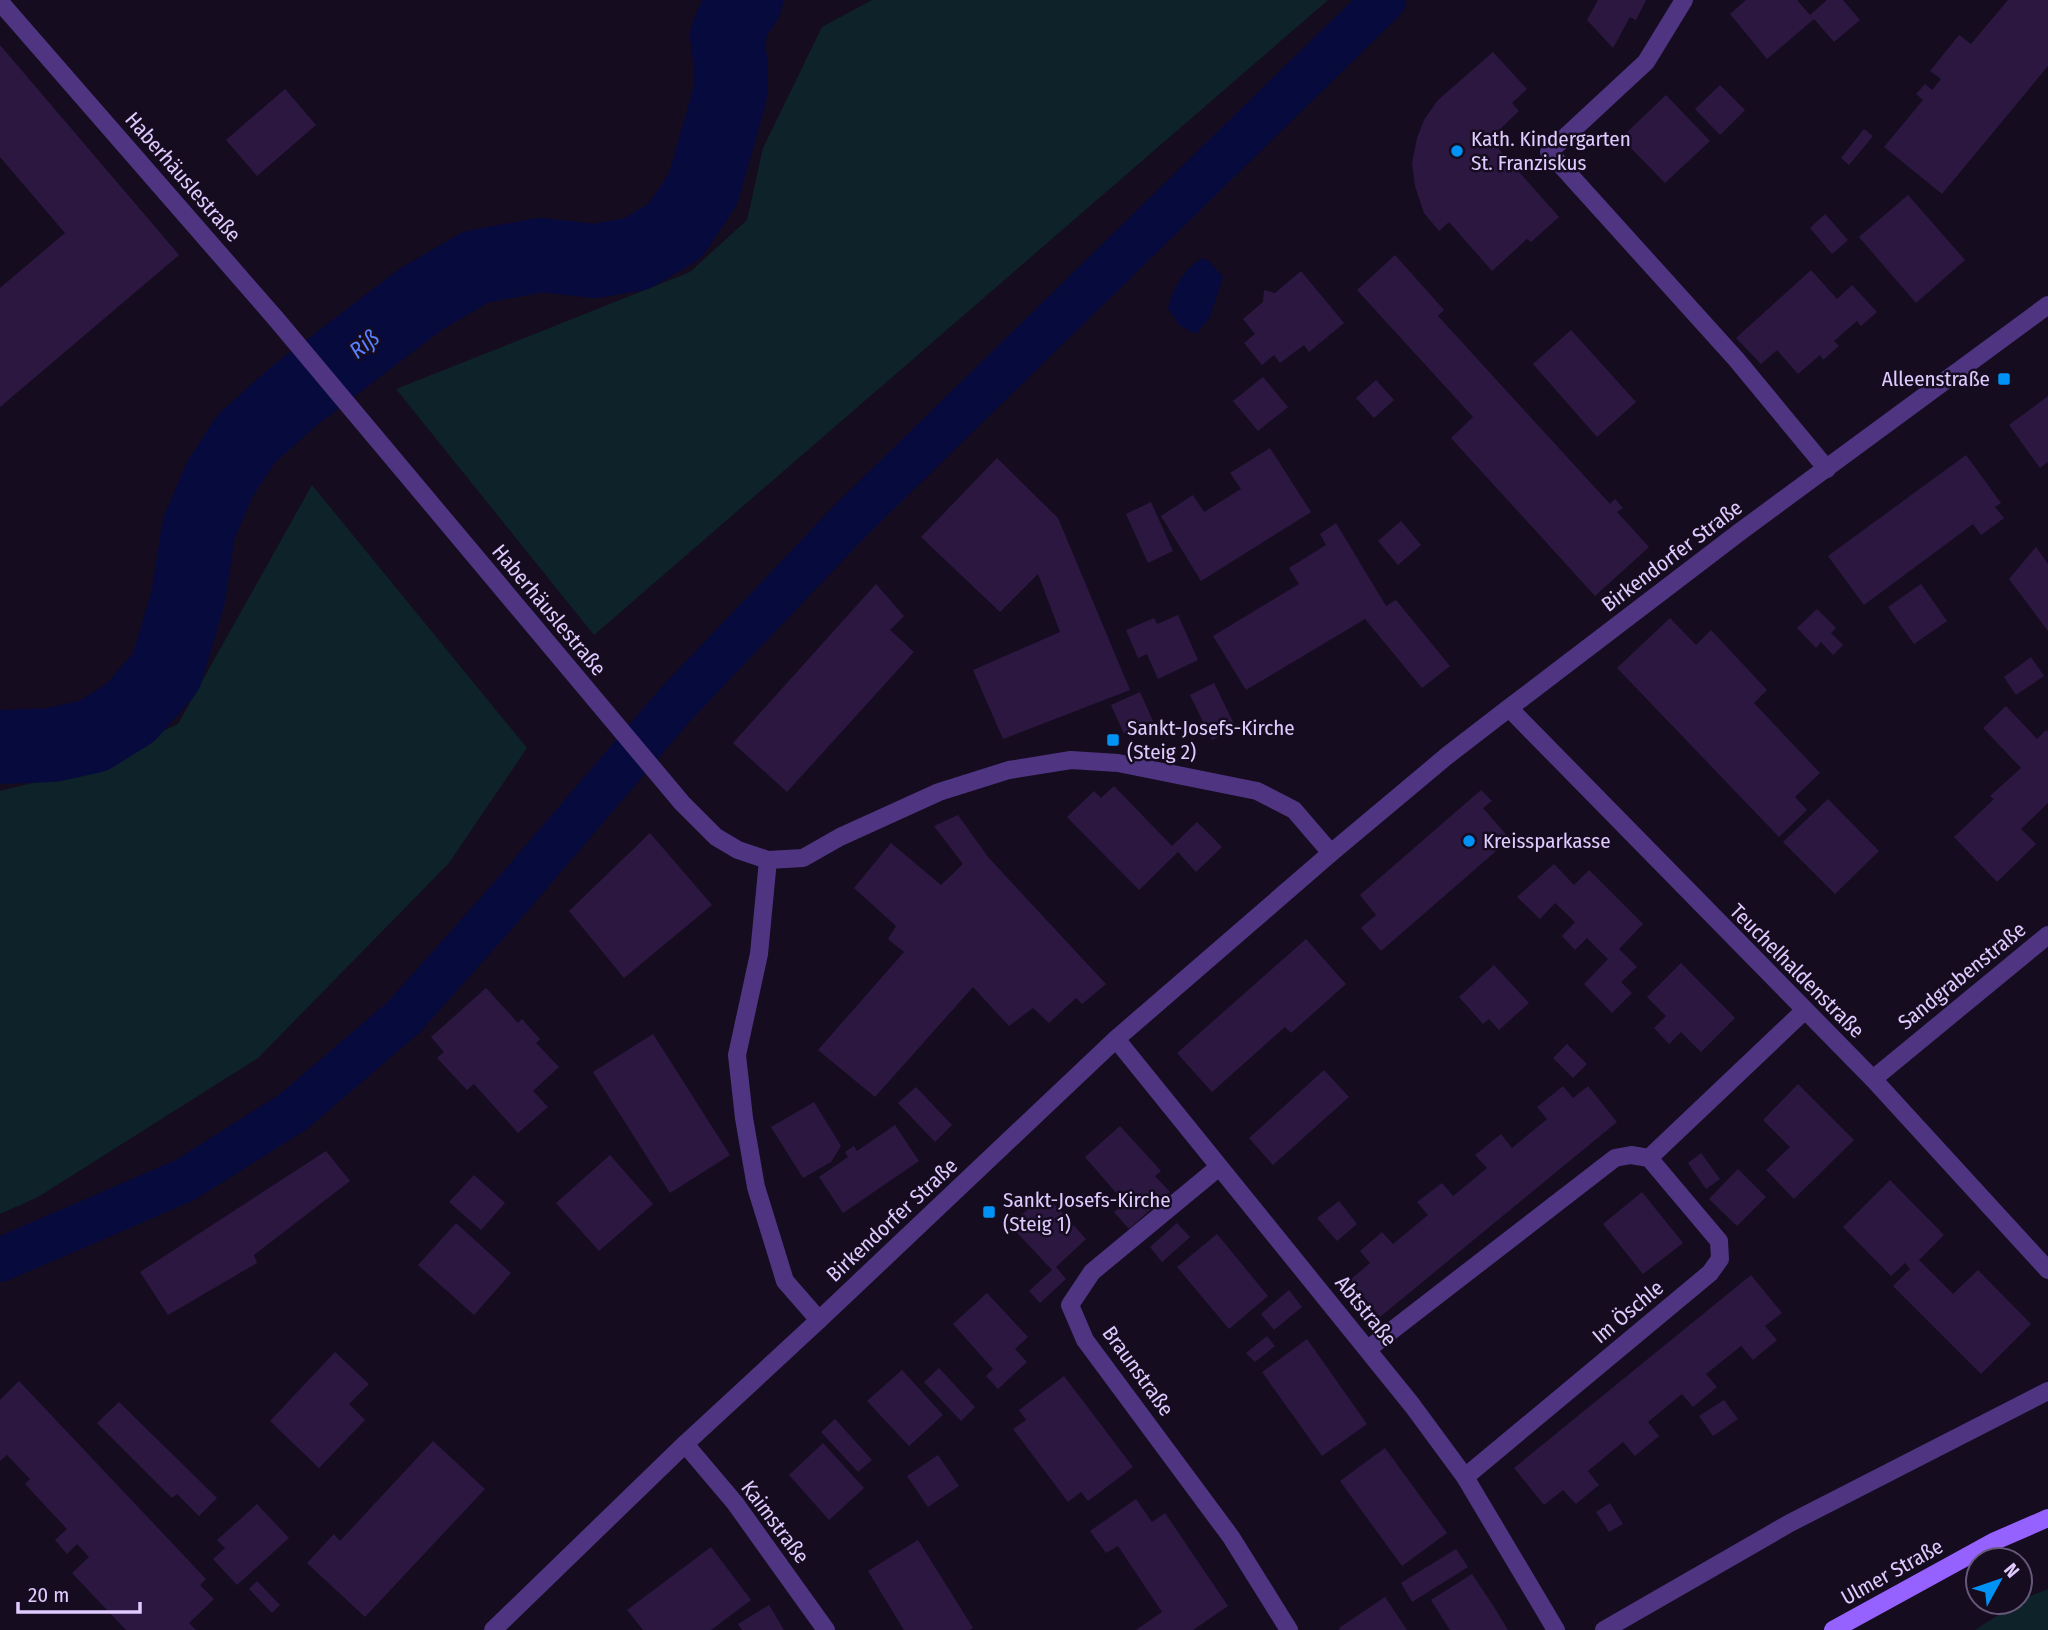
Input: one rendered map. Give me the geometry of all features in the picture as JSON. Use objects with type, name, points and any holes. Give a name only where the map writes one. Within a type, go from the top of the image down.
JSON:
[{"type":"main road","name":"Ulmer Straße","points":[[1833,1630],[1994,1541],[2048,1518]]},
{"type":"street","points":[[1684,0],[1646,62],[1549,152],[1736,359],[1827,469]]},
{"type":"street","name":"Haberhäuslestraße","points":[[0,2],[289,335],[682,803],[716,837],[738,850],[768,860]]},
{"type":"street","name":"Birkendorfer Straße","points":[[494,1630],[685,1444],[1116,1039],[1331,853],[1448,755],[1730,539],[2048,305]]},
{"type":"street","name":"Teuchelhaldenstraße","points":[[1509,708],[1873,1079],[2048,1270]]},
{"type":"street","points":[[819,1320],[785,1281],[756,1187],[737,1055],[759,954],[768,860],[803,858],[840,837],[939,792],[1009,770],[1071,761],[1118,763],[1257,791],[1294,810],[1331,853]]},
{"type":"street","name":"Sandgrabenstraße","points":[[1873,1079],[2048,935]]},
{"type":"street","points":[[1368,1349],[1615,1158],[1631,1154],[1649,1158],[1804,1011]]},
{"type":"street","name":"Abtstraße","points":[[1116,1039],[1368,1349],[1465,1477],[1556,1630]]},
{"type":"street","name":"Im Öschle","points":[[1465,1477],[1710,1273],[1720,1259],[1719,1241],[1649,1158]]},
{"type":"street","name":"Braunstraße","points":[[1219,1167],[1092,1272],[1070,1305],[1085,1340],[1231,1537],[1289,1630]]},
{"type":"street","points":[[1604,1630],[1790,1523],[2048,1391]]},
{"type":"street","name":"Kaimstraße","points":[[685,1444],[735,1503],[826,1630]]},
{"type":"shaded area","points":[[872,0],[1328,0],[594,635],[396,389],[690,272],[747,220],[763,148],[822,27]]},
{"type":"shaded area","points":[[1202,258],[1209,261],[1223,277],[1210,317],[1196,334],[1179,325],[1168,308],[1180,280],[1190,267]]},
{"type":"shaded area","points":[[312,485],[527,748],[449,863],[258,1058],[38,1197],[0,1214],[0,791],[77,772],[178,724]]},
{"type":"shaded area","points":[[2048,1589],[2048,1630],[1975,1630],[1997,1616],[2034,1616],[2034,1594]]},
{"type":"building","points":[[1598,0],[1646,0],[1636,20],[1630,17],[1613,48],[1587,20]]},
{"type":"building","points":[[1746,0],[1797,0],[1810,15],[1827,0],[1843,0],[1860,20],[1834,42],[1814,19],[1767,59],[1730,14]]},
{"type":"building","points":[[2008,0],[2048,0],[2048,66],[1942,194],[1884,147],[1923,100],[1916,94],[1925,84],[1932,90],[1941,79],[1930,71],[1959,35],[1971,44]]},
{"type":"building","points":[[0,45],[179,255],[0,407],[0,288],[65,233],[0,157]]},
{"type":"building","name":"Kath. Kindergarten St. Franziskus","points":[[1493,52],[1527,89],[1512,103],[1519,111],[1490,139],[1559,217],[1531,242],[1527,239],[1492,271],[1449,222],[1439,231],[1424,213],[1415,186],[1412,163],[1424,120],[1438,100]]},
{"type":"building","points":[[1720,85],[1745,110],[1720,135],[1695,109]]},
{"type":"building","points":[[285,89],[316,125],[257,176],[226,140]]},
{"type":"building","points":[[1666,95],[1710,141],[1665,183],[1621,138]]},
{"type":"building","points":[[1864,129],[1873,136],[1849,165],[1841,158]]},
{"type":"building","points":[[1908,195],[1965,260],[1916,303],[1859,237]]},
{"type":"building","points":[[1825,214],[1848,240],[1832,254],[1810,228]]},
{"type":"building","points":[[1395,255],[1444,310],[1438,316],[1610,504],[1615,499],[1623,508],[1617,512],[1649,547],[1595,596],[1451,438],[1473,417],[1357,290]]},
{"type":"building","points":[[1811,270],[1837,299],[1852,285],[1877,312],[1861,326],[1857,321],[1834,341],[1839,346],[1823,360],[1820,355],[1798,374],[1777,350],[1761,364],[1736,338]]},
{"type":"building","points":[[1301,271],[1344,323],[1309,352],[1304,345],[1280,363],[1274,355],[1262,365],[1244,343],[1255,334],[1243,319],[1263,302],[1264,290],[1275,293]]},
{"type":"building","points":[[1571,330],[1636,402],[1597,437],[1533,364]]},
{"type":"building","points":[[1263,377],[1288,407],[1258,431],[1233,401]]},
{"type":"building","points":[[1376,380],[1394,400],[1374,418],[1356,398]]},
{"type":"building","points":[[2048,396],[2048,462],[2040,468],[2009,425]]},
{"type":"building","points":[[1270,448],[1311,512],[1201,581],[1161,516],[1193,495],[1204,512],[1241,489],[1230,473]]},
{"type":"building","points":[[1966,455],[2001,503],[1995,507],[2004,518],[1981,535],[1973,524],[1864,605],[1828,556]]},
{"type":"building","points":[[997,458],[1058,518],[1130,690],[1003,739],[973,670],[1060,632],[1038,574],[1000,612],[921,537]]},
{"type":"building","points":[[1151,502],[1173,551],[1148,563],[1126,514]]},
{"type":"building","points":[[1401,521],[1421,545],[1398,565],[1378,541]]},
{"type":"building","points":[[1336,523],[1386,606],[1396,600],[1450,666],[1422,688],[1365,619],[1246,690],[1213,636],[1299,584],[1289,568],[1326,545],[1320,534]]},
{"type":"building","points":[[2036,547],[2048,564],[2048,631],[2009,579]]},
{"type":"building","points":[[876,584],[904,616],[890,630],[914,652],[787,792],[733,743]]},
{"type":"building","points":[[1921,584],[1947,621],[1914,644],[1888,607]]},
{"type":"building","points":[[1817,609],[1836,628],[1831,633],[1843,645],[1833,655],[1821,642],[1816,648],[1797,628]]},
{"type":"building","points":[[1178,615],[1198,660],[1158,679],[1147,654],[1138,658],[1126,630],[1154,618],[1157,624]]},
{"type":"building","points":[[1670,618],[1696,645],[1711,630],[1767,690],[1754,703],[1820,773],[1795,797],[1807,810],[1779,837],[1617,668]]},
{"type":"building","points":[[2031,657],[2044,676],[2016,695],[2004,677]]},
{"type":"building","points":[[1214,683],[1236,728],[1212,740],[1190,695]]},
{"type":"building","points":[[1140,692],[1153,721],[1124,734],[1111,705]]},
{"type":"building","points":[[2006,706],[2037,739],[2046,730],[2048,732],[2048,803],[2021,829],[2036,844],[1997,882],[1954,837],[1994,799],[1990,796],[2021,768],[1983,728]]},
{"type":"building","points":[[1114,786],[1172,846],[1197,822],[1222,847],[1196,872],[1178,852],[1139,890],[1067,817],[1094,791],[1101,798]]},
{"type":"building","points":[[1481,790],[1492,801],[1483,808],[1510,839],[1381,951],[1361,928],[1376,915],[1360,895]]},
{"type":"building","points":[[1828,799],[1879,851],[1835,894],[1783,842]]},
{"type":"building","points":[[958,815],[988,857],[1106,984],[1082,1004],[1076,998],[1049,1023],[1033,1008],[1009,1026],[973,987],[875,1097],[818,1050],[904,952],[888,939],[896,926],[854,888],[891,843],[941,885],[963,864],[934,826]]},
{"type":"building","points":[[650,833],[712,905],[624,978],[569,911]]},
{"type":"building","points":[[1554,864],[1574,885],[1589,870],[1643,924],[1619,949],[1637,967],[1621,982],[1632,993],[1612,1013],[1584,984],[1608,959],[1587,938],[1575,950],[1562,936],[1575,922],[1555,903],[1540,919],[1517,897]]},
{"type":"building","points":[[1306,939],[1346,984],[1291,1033],[1285,1027],[1212,1092],[1177,1053]]},
{"type":"building","points":[[1681,963],[1735,1018],[1701,1052],[1681,1032],[1669,1044],[1654,1028],[1666,1016],[1647,997]]},
{"type":"building","points":[[1494,965],[1529,1003],[1499,1030],[1489,1019],[1483,1024],[1459,997]]},
{"type":"building","points":[[486,988],[518,1023],[522,1019],[540,1039],[536,1043],[559,1067],[533,1091],[548,1107],[518,1133],[474,1084],[467,1090],[437,1058],[444,1052],[431,1037]]},
{"type":"building","points":[[653,1034],[730,1155],[670,1193],[593,1072]]},
{"type":"building","points":[[1567,1044],[1587,1064],[1573,1078],[1553,1058]]},
{"type":"building","points":[[1324,1070],[1349,1097],[1273,1165],[1249,1138]]},
{"type":"building","points":[[1798,1084],[1854,1140],[1794,1199],[1766,1170],[1790,1147],[1763,1120]]},
{"type":"building","points":[[1563,1086],[1573,1098],[1588,1086],[1617,1122],[1380,1317],[1350,1280],[1370,1263],[1360,1251],[1382,1232],[1393,1244],[1428,1215],[1417,1202],[1442,1183],[1453,1196],[1469,1183],[1487,1168],[1475,1155],[1501,1134],[1512,1148],[1547,1119],[1537,1107]]},
{"type":"building","points":[[916,1087],[952,1125],[935,1142],[898,1103]]},
{"type":"building","points":[[814,1102],[841,1146],[831,1162],[803,1178],[771,1127]]},
{"type":"building","points":[[895,1125],[919,1161],[843,1213],[819,1177],[848,1157],[845,1152],[854,1146],[857,1151]]},
{"type":"building","points":[[1120,1126],[1161,1171],[1155,1176],[1170,1192],[1129,1229],[1114,1212],[1125,1203],[1085,1157]]},
{"type":"building","points":[[326,1151],[350,1181],[254,1255],[257,1263],[168,1315],[140,1272]]},
{"type":"building","points":[[1701,1153],[1720,1179],[1706,1189],[1688,1163]]},
{"type":"building","points":[[610,1155],[653,1204],[599,1251],[556,1203]]},
{"type":"building","points":[[1738,1169],[1766,1197],[1737,1226],[1709,1199]]},
{"type":"building","points":[[474,1175],[505,1203],[481,1230],[449,1202]]},
{"type":"building","points":[[1890,1180],[1944,1235],[1919,1260],[1953,1294],[1978,1270],[2031,1324],[1981,1374],[1893,1286],[1910,1269],[1905,1263],[1891,1276],[1843,1227]]},
{"type":"building","points":[[1642,1192],[1683,1243],[1643,1274],[1603,1224]]},
{"type":"building","points":[[1045,1194],[1086,1239],[1056,1267],[1066,1279],[1040,1303],[1029,1291],[1052,1270],[1010,1225]]},
{"type":"building","points":[[1339,1201],[1357,1224],[1337,1241],[1317,1218]]},
{"type":"building","points":[[456,1223],[511,1273],[474,1315],[418,1265]]},
{"type":"building","points":[[1177,1223],[1190,1237],[1162,1262],[1150,1247]]},
{"type":"building","points":[[1217,1234],[1268,1296],[1229,1329],[1177,1267]]},
{"type":"building","points":[[1751,1275],[1782,1313],[1765,1326],[1777,1340],[1753,1360],[1741,1346],[1706,1374],[1717,1387],[1693,1407],[1682,1394],[1648,1422],[1659,1436],[1635,1456],[1623,1442],[1588,1471],[1599,1485],[1576,1504],[1563,1490],[1544,1505],[1514,1468]]},
{"type":"building","points":[[1289,1290],[1302,1307],[1274,1330],[1261,1314]]},
{"type":"building","points":[[987,1293],[1028,1337],[1015,1349],[1027,1362],[998,1389],[986,1376],[993,1369],[953,1324]]},
{"type":"building","points":[[1267,1336],[1275,1346],[1255,1362],[1246,1353]]},
{"type":"building","points":[[1307,1339],[1367,1424],[1322,1456],[1262,1372]]},
{"type":"building","points":[[335,1352],[369,1384],[349,1404],[365,1420],[319,1468],[270,1421]]},
{"type":"building","points":[[939,1368],[975,1407],[961,1421],[924,1382]]},
{"type":"building","points":[[902,1370],[943,1415],[909,1446],[867,1401]]},
{"type":"building","points":[[1064,1376],[1133,1467],[1088,1501],[1081,1492],[1068,1502],[1013,1429],[1026,1420],[1019,1410]]},
{"type":"building","points":[[19,1381],[206,1579],[200,1585],[214,1599],[189,1623],[196,1630],[126,1630],[72,1573],[89,1557],[77,1544],[67,1554],[55,1540],[67,1529],[25,1484],[30,1479],[7,1455],[0,1461],[0,1400]]},
{"type":"building","points":[[1724,1400],[1738,1419],[1713,1436],[1699,1416]]},
{"type":"building","points":[[119,1402],[217,1498],[199,1516],[177,1494],[172,1498],[97,1423]]},
{"type":"building","points":[[835,1419],[872,1460],[858,1472],[821,1432]]},
{"type":"building","points":[[433,1441],[485,1489],[365,1617],[307,1563],[334,1534],[340,1541]]},
{"type":"building","points":[[823,1443],[864,1488],[829,1520],[789,1475]]},
{"type":"building","points":[[1385,1448],[1447,1533],[1402,1566],[1340,1481]]},
{"type":"building","points":[[938,1455],[959,1486],[928,1507],[907,1476]]},
{"type":"building","points":[[1136,1499],[1152,1522],[1165,1513],[1228,1606],[1193,1630],[1136,1630],[1162,1612],[1118,1546],[1106,1553],[1090,1531]]},
{"type":"building","points":[[1610,1503],[1623,1524],[1609,1532],[1596,1512]]},
{"type":"building","points":[[257,1504],[289,1538],[237,1585],[213,1559],[225,1548],[217,1540]]},
{"type":"building","points":[[918,1540],[973,1628],[904,1630],[868,1571]]},
{"type":"building","points":[[711,1547],[751,1600],[711,1630],[643,1630],[627,1610]]},
{"type":"building","points":[[1456,1549],[1468,1567],[1412,1602],[1401,1583]]},
{"type":"building","points":[[1472,1574],[1508,1630],[1450,1630],[1431,1600]]},
{"type":"building","points":[[257,1581],[280,1605],[272,1613],[249,1589]]},
{"type":"building","points":[[1385,1597],[1407,1630],[1340,1630],[1339,1628]]},
{"type":"building","points":[[769,1605],[784,1630],[742,1630],[738,1624]]},
{"type":"waterway","name":"Riß","points":[[0,747],[52,745],[93,736],[130,713],[166,672],[188,598],[199,528],[220,479],[246,439],[294,396],[421,299],[476,267],[541,255],[595,261],[636,254],[675,231],[703,189],[730,94],[731,68],[727,36],[746,0]]},
{"type":"waterway","points":[[0,1260],[185,1180],[293,1112],[404,1017],[675,705],[849,522],[1384,0]]},
{"type":"place","name":"Kath. Kindergarten St. Franziskus","points":[[1457,151]]},
{"type":"place","name":"Alleenstraße","points":[[2004,379]]},
{"type":"place","name":"Sankt-Josefs-Kirche (Steig 2)","points":[[1113,740]]},
{"type":"place","name":"Kreissparkasse","points":[[1469,841]]},
{"type":"place","name":"Sankt-Josefs-Kirche (Steig 1)","points":[[989,1212]]}]
